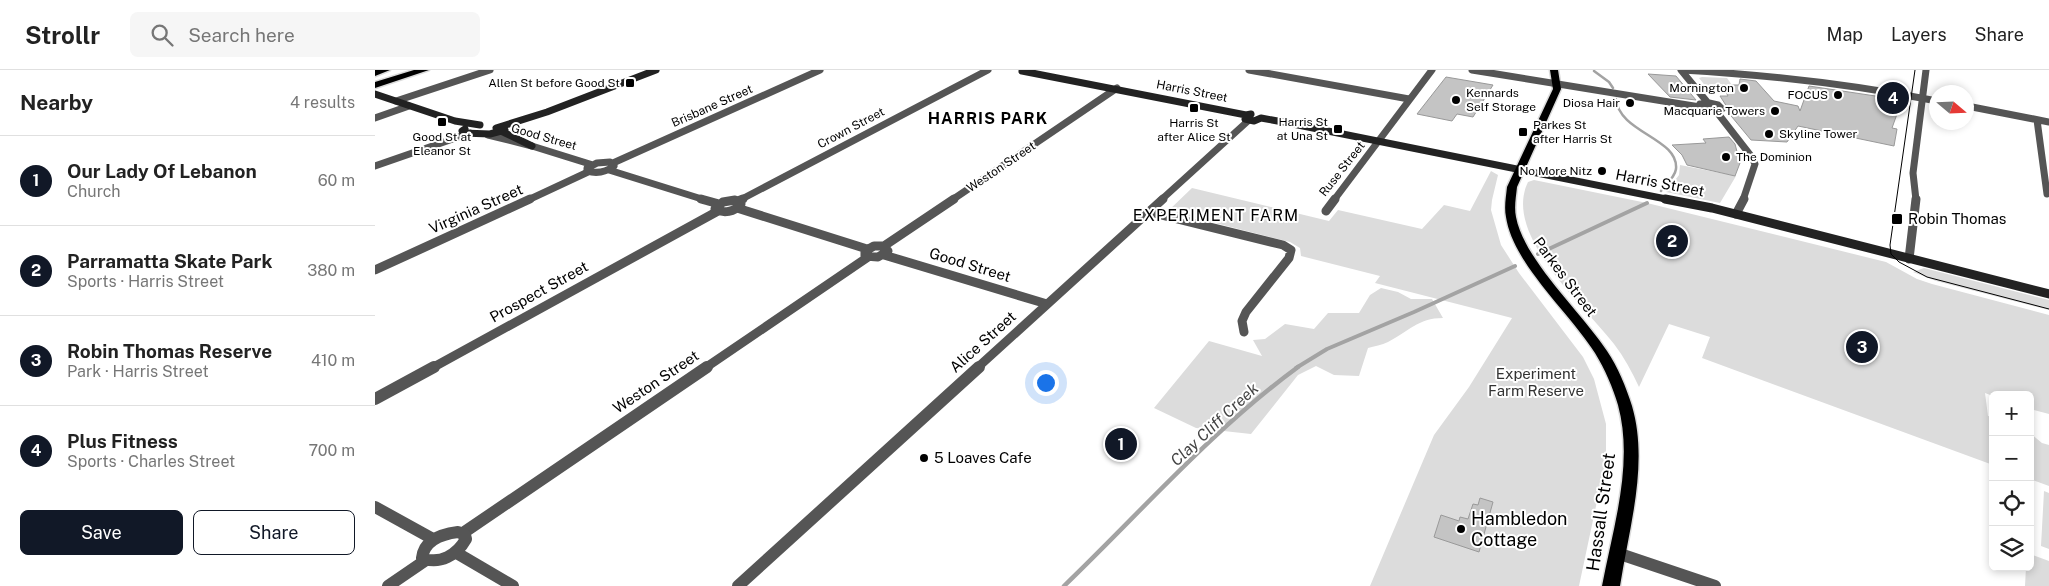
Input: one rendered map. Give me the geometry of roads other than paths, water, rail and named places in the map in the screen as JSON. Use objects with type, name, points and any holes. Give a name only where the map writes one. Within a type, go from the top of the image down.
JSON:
[{"type":"highway","points":[[375,73],[385,70]]},
{"type":"highway","points":[[375,78],[401,70]]},
{"type":"highway","points":[[375,85],[424,70]]},
{"type":"main road","points":[[455,121],[466,131],[488,135],[656,70]]},
{"type":"main road","name":"Harris Street","points":[[1014,70],[1117,88],[1248,118],[1261,118],[1736,214],[2049,294]]},
{"type":"main road","name":"Harris Street","points":[[1036,70],[1045,74]]},
{"type":"main road","points":[[1554,70],[1557,84]]},
{"type":"main road","name":"Parkes Street","points":[[1557,84],[1557,89],[1512,187],[1509,204],[1513,230],[1524,252],[1591,337],[1611,368],[1626,407],[1631,444]]},
{"type":"main road","points":[[375,94],[455,121],[502,130],[532,146]]},
{"type":"main road","points":[[466,131],[479,125]]},
{"type":"main road","name":"Hassall Street","points":[[1611,586],[1629,480],[1631,444]]},
{"type":"street","points":[[396,101],[490,70]]},
{"type":"street","name":"Brisbane Street","points":[[611,166],[820,70]]},
{"type":"street","name":"Crown Street","points":[[974,76],[980,70]]},
{"type":"street","name":"Crown Street","points":[[738,205],[988,70]]},
{"type":"street","points":[[1249,70],[1409,99]]},
{"type":"street","name":"Ruse Street","points":[[1326,211],[1432,70]]},
{"type":"street","points":[[1473,70],[1501,72],[1557,84],[1700,107],[1716,112],[1751,156],[1755,164],[1745,196],[1736,214]]},
{"type":"street","points":[[1681,70],[1813,78],[1929,99]]},
{"type":"street","points":[[1681,70],[1708,103]]},
{"type":"street","points":[[1909,259],[1916,197],[1913,173],[1926,70]]},
{"type":"street","name":"Weston Street","points":[[884,250],[1117,88]]},
{"type":"street","points":[[1700,107],[1700,104],[1708,103],[1722,108],[1716,112]]},
{"type":"street","points":[[375,118],[409,106]]},
{"type":"street","points":[[1974,107],[2049,122]]},
{"type":"street","name":"Alice Street","points":[[738,586],[1149,212],[1248,118]]},
{"type":"street","points":[[2037,120],[2047,194]]},
{"type":"street","points":[[375,166],[466,131]]},
{"type":"street","name":"Good Street","points":[[488,135],[532,146],[590,169]]},
{"type":"street","points":[[590,169],[601,162],[718,208],[731,200],[738,205],[867,253],[877,245],[884,250]]},
{"type":"street","name":"Virginia Street","points":[[375,270],[590,169]]},
{"type":"street","name":"Prospect Street","points":[[375,399],[718,208]]},
{"type":"street","points":[[1149,212],[1288,247],[1291,254],[1289,258],[1246,312],[1242,321],[1244,332]]},
{"type":"street","name":"Good Street","points":[[884,250],[1047,304]]},
{"type":"street","name":"Weston Street","points":[[463,534],[867,253]]},
{"type":"street","points":[[375,506],[433,540]]},
{"type":"street","points":[[388,586],[426,560],[443,559],[455,552],[466,539],[463,534],[458,532],[446,533],[433,540],[423,549],[422,558],[426,560]]},
{"type":"street","points":[[455,552],[513,586]]},
{"type":"street","points":[[1617,553],[1715,586]]},
{"type":"waterway","name":"Clay Cliff Creek","points":[[1594,71],[1609,82],[1613,88]]},
{"type":"waterway","name":"Clay Cliff Creek","points":[[1616,99],[1620,110],[1627,120],[1659,142],[1674,158],[1676,169],[1674,175],[1661,191]]},
{"type":"waterway","points":[[1538,254],[1647,203]]},
{"type":"waterway","name":"Clay Cliff Creek","points":[[1296,368],[1327,349],[1515,266]]},
{"type":"waterway","name":"Clay Cliff Creek","points":[[1064,586],[1206,444],[1266,391],[1298,367]]},
{"type":"tram line","points":[[1915,70],[1890,245],[1891,254],[1899,262],[1927,277],[2049,309]]},
{"type":"place","name":"Allen St before Good St","points":[[630,83]]},
{"type":"place","name":"Mornington","points":[[1744,88]]},
{"type":"place","name":"FOCUS","points":[[1838,95]]},
{"type":"place","name":"Plus Fitness","points":[[1893,98]]},
{"type":"place","name":"Kennards Self Storage","points":[[1456,100]]},
{"type":"place","name":"Diosa Hair","points":[[1630,103]]},
{"type":"place","name":"Harris St after Alice St","points":[[1194,108]]},
{"type":"place","name":"Macquarie Towers","points":[[1775,111]]},
{"type":"place","name":"Good St at Eleanor St","points":[[442,122]]},
{"type":"place","name":"Harris St at Una St","points":[[1338,129]]},
{"type":"place","name":"Parkes St after Harris St","points":[[1523,132]]},
{"type":"place","name":"Skyline Tower","points":[[1769,134]]},
{"type":"place","name":"The Dominion","points":[[1726,157]]},
{"type":"place","name":"No More Nitz","points":[[1602,171]]},
{"type":"place","name":"Robin Thomas","points":[[1897,219]]},
{"type":"place","name":"Parramatta Skate Park","points":[[1672,241]]},
{"type":"place","name":"Robin Thomas Reserve","points":[[1862,347]]},
{"type":"place","name":"Our Lady Of Lebanon","points":[[1121,444]]},
{"type":"place","name":"5 Loaves Cafe","points":[[924,458]]},
{"type":"place","name":"Hambledon Cottage","points":[[1461,529]]},
{"type":"district","name":"HARRIS PARK","points":[[988,118]]},
{"type":"district","name":"EXPERIMENT FARM","points":[[1216,215]]},
{"type":"park label","name":"Experiment Farm Reserve","points":[[1536,382]]}]
